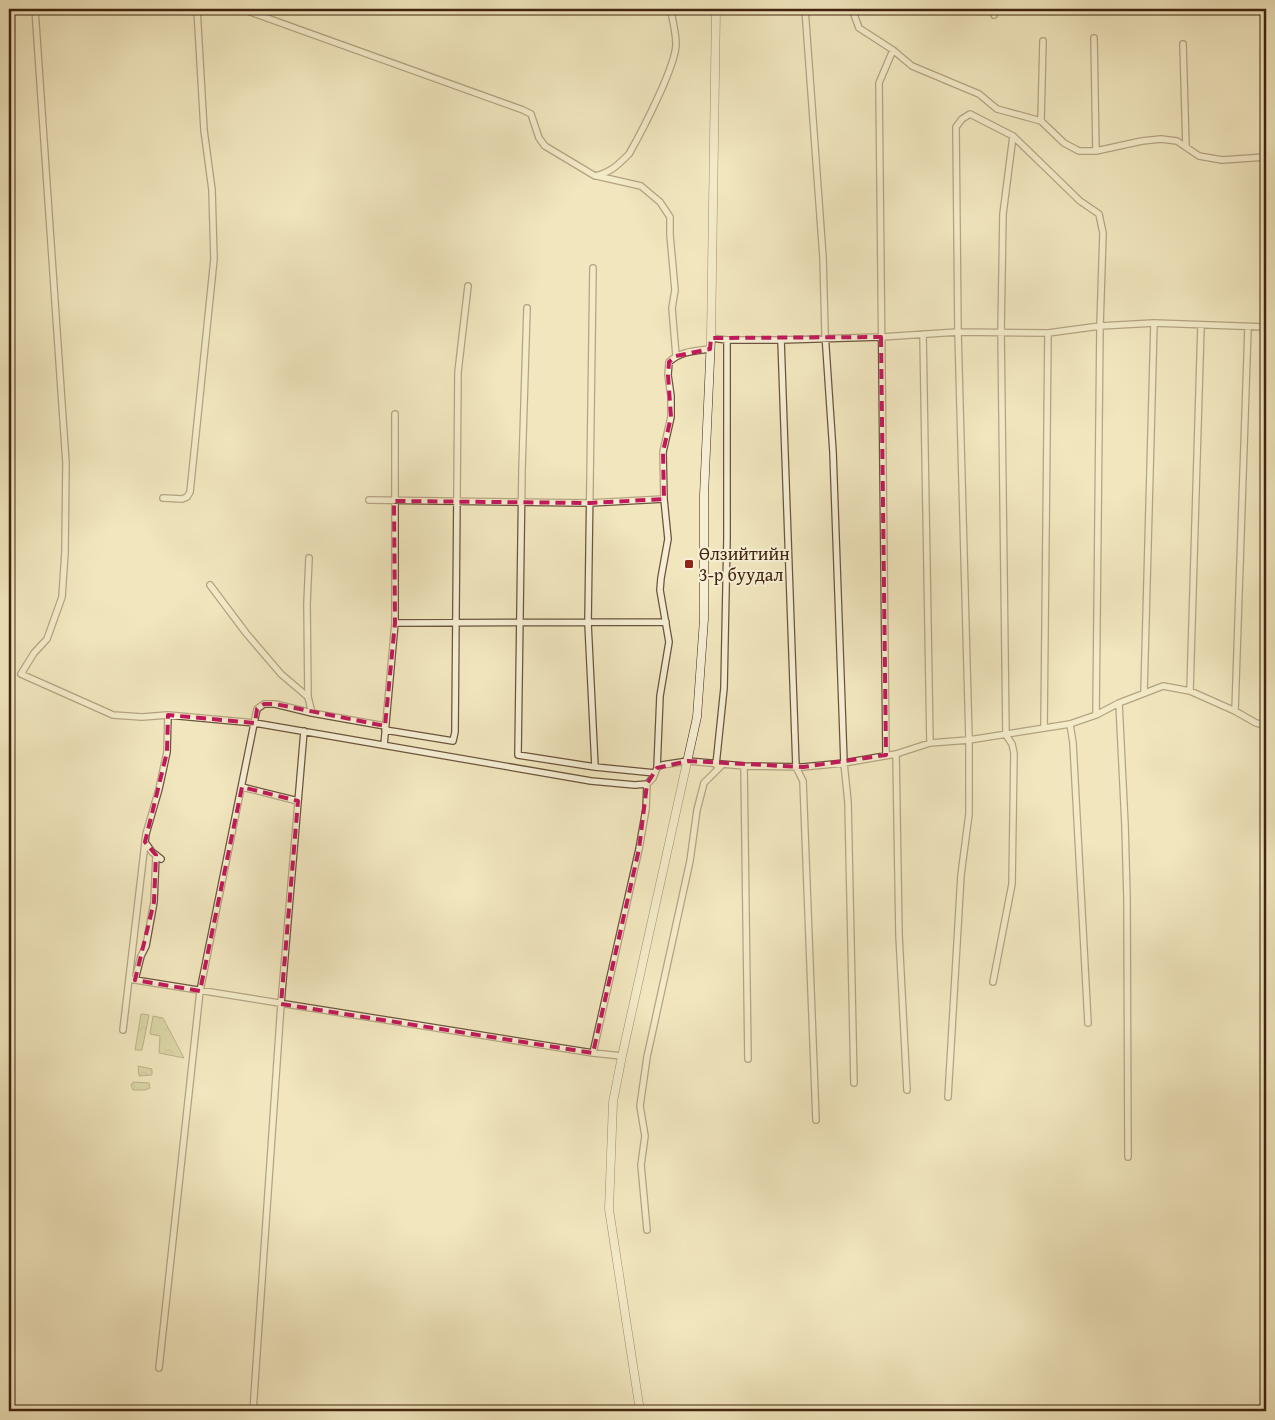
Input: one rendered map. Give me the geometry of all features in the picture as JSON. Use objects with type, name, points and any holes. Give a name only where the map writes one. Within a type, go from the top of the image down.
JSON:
[{"type":"main road","points":[[640,1411],[609,1209],[613,1102],[697,717],[704,619],[704,496],[710,349],[716,9]]},
{"type":"street","points":[[35,9],[66,463],[66,552],[62,597],[47,639],[34,653],[21,674],[113,715],[142,717],[168,715],[255,723],[591,781],[635,785],[647,784]]},
{"type":"street","points":[[163,498],[187,498],[190,492],[214,259],[212,190],[204,130],[197,9]]},
{"type":"street","points":[[242,9],[524,110],[531,114],[539,138],[545,146],[595,176],[641,186],[660,202],[670,216],[675,290],[672,308],[676,356]]},
{"type":"street","points":[[595,176],[608,172],[629,154],[674,58],[676,44],[669,9]]},
{"type":"street","points":[[805,9],[823,257],[834,456],[844,763],[848,802],[854,1084]]},
{"type":"street","points":[[852,9],[859,28],[893,50],[912,66],[979,94],[997,109],[1041,121],[1064,143],[1079,151],[1096,151],[1160,139],[1178,141],[1199,156],[1222,160],[1266,157]]},
{"type":"street","points":[[1263,9],[1266,17]]},
{"type":"street","points":[[1094,38],[1096,151]]},
{"type":"street","points":[[1041,121],[1043,41]]},
{"type":"street","points":[[1184,44],[1186,147]]},
{"type":"street","points":[[886,755],[879,83],[893,50]]},
{"type":"street","points":[[948,1097],[962,875],[969,814],[969,740],[958,332],[956,127],[962,119],[970,114],[1013,136],[1080,201],[1099,214],[1103,233],[1100,326],[1096,715]]},
{"type":"street","points":[[993,982],[1012,884],[1014,753],[1012,744],[1006,735],[1001,332],[1003,214],[1013,136]]},
{"type":"street","points":[[593,268],[588,623],[595,767]]},
{"type":"street","points":[[159,1368],[200,991],[257,709],[264,704],[275,704],[312,714],[452,741],[455,732],[458,372],[468,286]]},
{"type":"street","points":[[710,338],[727,340],[781,340],[881,337],[958,332],[1048,333],[1100,326],[1154,323],[1248,328],[1266,327],[1266,294]]},
{"type":"street","points":[[528,308],[519,624],[518,755],[595,767],[656,771]]},
{"type":"street","points":[[1144,693],[1154,323]]},
{"type":"street","points":[[1190,691],[1201,325]]},
{"type":"street","points":[[1235,711],[1248,328]]},
{"type":"street","points":[[1044,728],[1048,333]]},
{"type":"street","points":[[923,334],[930,743]]},
{"type":"street","points":[[647,1230],[641,1165],[645,1136],[640,1106],[646,1058],[690,861],[704,783],[719,765],[724,688],[727,538],[727,340]]},
{"type":"street","points":[[781,340],[796,767],[803,781],[816,1120]]},
{"type":"street","points":[[656,771],[660,696],[669,642],[660,590],[660,578],[668,540],[664,499],[663,452],[671,417],[669,362],[676,356],[687,352],[710,349]]},
{"type":"street","points":[[384,745],[395,623],[395,414]]},
{"type":"street","points":[[369,500],[590,503],[664,499]]},
{"type":"street","points":[[309,558],[307,604],[308,697],[312,714]]},
{"type":"street","points":[[210,585],[246,633],[276,667],[308,697]]},
{"type":"street","points":[[395,623],[666,622]]},
{"type":"street","points":[[593,1053],[640,841],[646,809],[647,784],[662,765],[688,761],[719,765],[796,767],[844,763],[896,754],[930,743],[1006,735],[1070,724],[1096,715],[1118,703],[1162,686],[1190,691],[1235,711],[1266,730]]},
{"type":"street","points":[[1118,703],[1127,898],[1128,1157]]},
{"type":"street","points":[[123,1030],[132,979],[145,842],[166,752],[168,715]]},
{"type":"street","points":[[1256,723],[1266,726]]},
{"type":"street","points":[[1070,724],[1073,743],[1088,1023]]},
{"type":"street","points":[[253,1411],[281,1004],[304,731]]},
{"type":"street","points":[[896,754],[899,935],[907,1090]]},
{"type":"street","points":[[744,766],[748,1059]]},
{"type":"street","points":[[242,787],[298,802]]},
{"type":"street","points":[[132,979],[146,946],[154,902],[158,857],[145,842]]},
{"type":"street","points":[[132,979],[281,1004],[622,1056]]},
{"type":"highlighted area","points":[[881,337],[886,755],[803,767],[688,761],[657,768],[647,784],[639,849],[593,1053],[281,1004],[298,801],[242,787],[200,991],[135,980],[154,902],[156,855],[145,842],[167,752],[168,715],[255,723],[257,709],[264,704],[275,704],[385,726],[395,623],[394,501],[590,503],[664,499],[663,452],[671,417],[669,362],[676,356],[710,349],[711,338]]},
{"type":"green space","points":[[141,1014],[149,1015],[142,1050],[135,1050]]},
{"type":"green space","points":[[153,1016],[163,1018],[184,1058],[159,1053],[160,1036],[150,1034]]},
{"type":"green space","points":[[138,1066],[152,1069],[152,1075],[139,1076]]},
{"type":"green space","points":[[133,1082],[149,1083],[150,1088],[133,1090],[131,1085]]},
{"type":"place","name":"Өлзийтийн 3-р буудал","points":[[689,564]]}]
